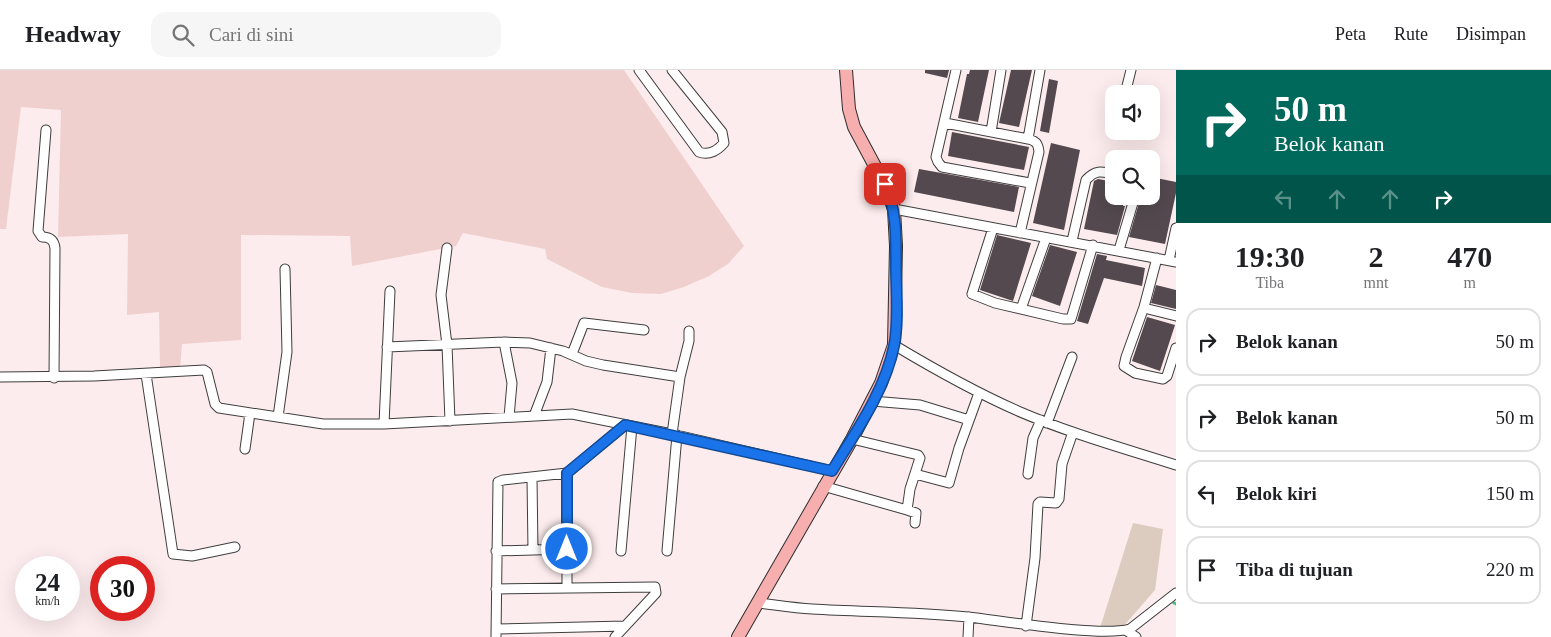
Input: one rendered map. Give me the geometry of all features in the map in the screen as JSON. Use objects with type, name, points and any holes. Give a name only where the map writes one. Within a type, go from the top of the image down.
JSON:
[{"type":"street","points":[[639,70],[699,152],[707,154],[720,148],[724,143],[722,132],[672,70]]},
{"type":"street","points":[[738,637],[759,603],[823,486],[852,439],[886,370],[894,345],[896,255],[894,208],[885,184],[854,127],[849,109],[846,70]]},
{"type":"street","points":[[956,70],[936,157],[938,162],[942,167],[1030,183]]},
{"type":"street","points":[[991,132],[1001,70]]},
{"type":"street","points":[[1028,139],[1040,70]]},
{"type":"street","points":[[1127,85],[1131,70]]},
{"type":"street","points":[[945,123],[1028,139],[1035,141],[1038,145],[1039,152],[1030,183],[1020,233]]},
{"type":"street","points":[[46,130],[38,231],[42,237],[46,237],[54,242],[55,248],[54,378]]},
{"type":"street","points":[[1072,241],[1086,180],[1098,171],[1105,172]]},
{"type":"street","points":[[1118,250],[1131,205]]},
{"type":"street","points":[[894,208],[1172,261],[1176,228]]},
{"type":"street","points":[[993,228],[972,294],[995,303],[1063,320],[1071,319],[1093,246]]},
{"type":"street","points":[[1021,310],[1046,238]]},
{"type":"street","points":[[447,248],[441,295],[447,345],[450,421]]},
{"type":"street","points":[[1157,258],[1144,308],[1124,366],[1135,373],[1158,379],[1165,378],[1176,348]]},
{"type":"street","points":[[278,417],[287,352],[285,269]]},
{"type":"street","points":[[384,424],[390,291]]},
{"type":"street","points":[[1144,308],[1176,316]]},
{"type":"street","points":[[572,354],[584,323],[644,330]]},
{"type":"street","points":[[667,550],[680,377],[687,351],[689,331]]},
{"type":"street","points":[[504,342],[512,382],[509,417]]},
{"type":"street","points":[[387,346],[504,342],[530,344],[572,354],[586,361],[603,365],[680,377]]},
{"type":"street","points":[[894,345],[979,393],[1044,422],[1176,466]]},
{"type":"street","points":[[534,416],[546,382],[551,348]]},
{"type":"street","points":[[1028,474],[1033,438],[1044,422],[1072,357]]},
{"type":"street","points":[[0,377],[54,378],[204,370],[207,372],[216,406],[250,413],[323,424],[384,424],[572,414],[675,435],[832,471]]},
{"type":"street","points":[[146,374],[171,550],[177,555],[192,556],[235,547]]},
{"type":"street","points":[[915,474],[949,483],[979,393]]},
{"type":"street","points":[[872,401],[920,405],[969,420]]},
{"type":"street","points":[[244,449],[250,413]]},
{"type":"street","points":[[625,626],[496,633],[496,551],[498,482],[567,473],[629,425]]},
{"type":"street","points":[[621,551],[629,425]]},
{"type":"street","points":[[1026,626],[1035,558],[1038,504],[1040,502],[1056,503],[1059,499],[1062,464],[1073,432]]},
{"type":"street","points":[[852,439],[918,455],[920,458],[910,489],[907,510]]},
{"type":"street","points":[[567,473],[567,587]]},
{"type":"street","points":[[532,478],[533,550]]},
{"type":"street","points":[[823,486],[916,513],[915,523]]},
{"type":"street","points":[[496,551],[567,549]]},
{"type":"street","points":[[496,589],[655,587],[656,593],[615,637]]},
{"type":"street","points":[[759,603],[810,609],[969,617],[1026,626],[1099,633],[1127,631],[1176,593]]},
{"type":"street","points":[[968,637],[969,617]]},
{"type":"street","points":[[1127,631],[1136,637]]},
{"type":"shaded area","points":[[0,70],[624,70],[744,246],[728,264],[709,276],[684,287],[661,294],[632,293],[602,287],[547,259],[545,249],[463,233],[456,246],[352,266],[350,236],[241,235],[241,340],[182,344],[180,369],[160,370],[159,312],[127,315],[128,234],[58,237],[61,110],[21,107],[6,229],[0,229]]},
{"type":"shaded area","points":[[1133,523],[1163,529],[1155,590],[1121,629],[1100,628]]},
{"type":"building","points":[[925,70],[949,70],[947,78],[925,73]]},
{"type":"building","points":[[970,70],[989,70],[978,122],[958,118],[967,74],[969,74]]},
{"type":"building","points":[[1011,70],[1032,70],[1019,127],[999,123]]},
{"type":"building","points":[[1049,79],[1058,81],[1049,133],[1040,131]]},
{"type":"building","points":[[952,132],[1029,147],[1024,170],[948,156]]},
{"type":"building","points":[[1051,143],[1080,150],[1064,230],[1033,223]]},
{"type":"building","points":[[919,169],[1019,187],[1014,212],[914,192]]},
{"type":"building","points":[[1098,179],[1105,180],[1105,205],[1125,206],[1117,235],[1084,229],[1094,181]]},
{"type":"building","points":[[1160,179],[1176,182],[1176,193],[1165,244],[1129,237],[1138,205],[1160,205]]},
{"type":"building","points":[[997,235],[1031,243],[1013,301],[980,290]]},
{"type":"building","points":[[1050,245],[1077,252],[1060,306],[1032,296]]},
{"type":"building","points":[[1097,254],[1107,256],[1106,260],[1145,268],[1142,286],[1104,278],[1088,324],[1077,321]]},
{"type":"building","points":[[1156,285],[1176,290],[1176,309],[1151,303]]},
{"type":"building","points":[[1147,317],[1175,325],[1160,371],[1132,361]]},
{"type":"route","points":[[567,549],[567,473],[625,425],[832,471],[872,401],[889,363],[894,345],[896,301],[894,208],[885,184]]}]
